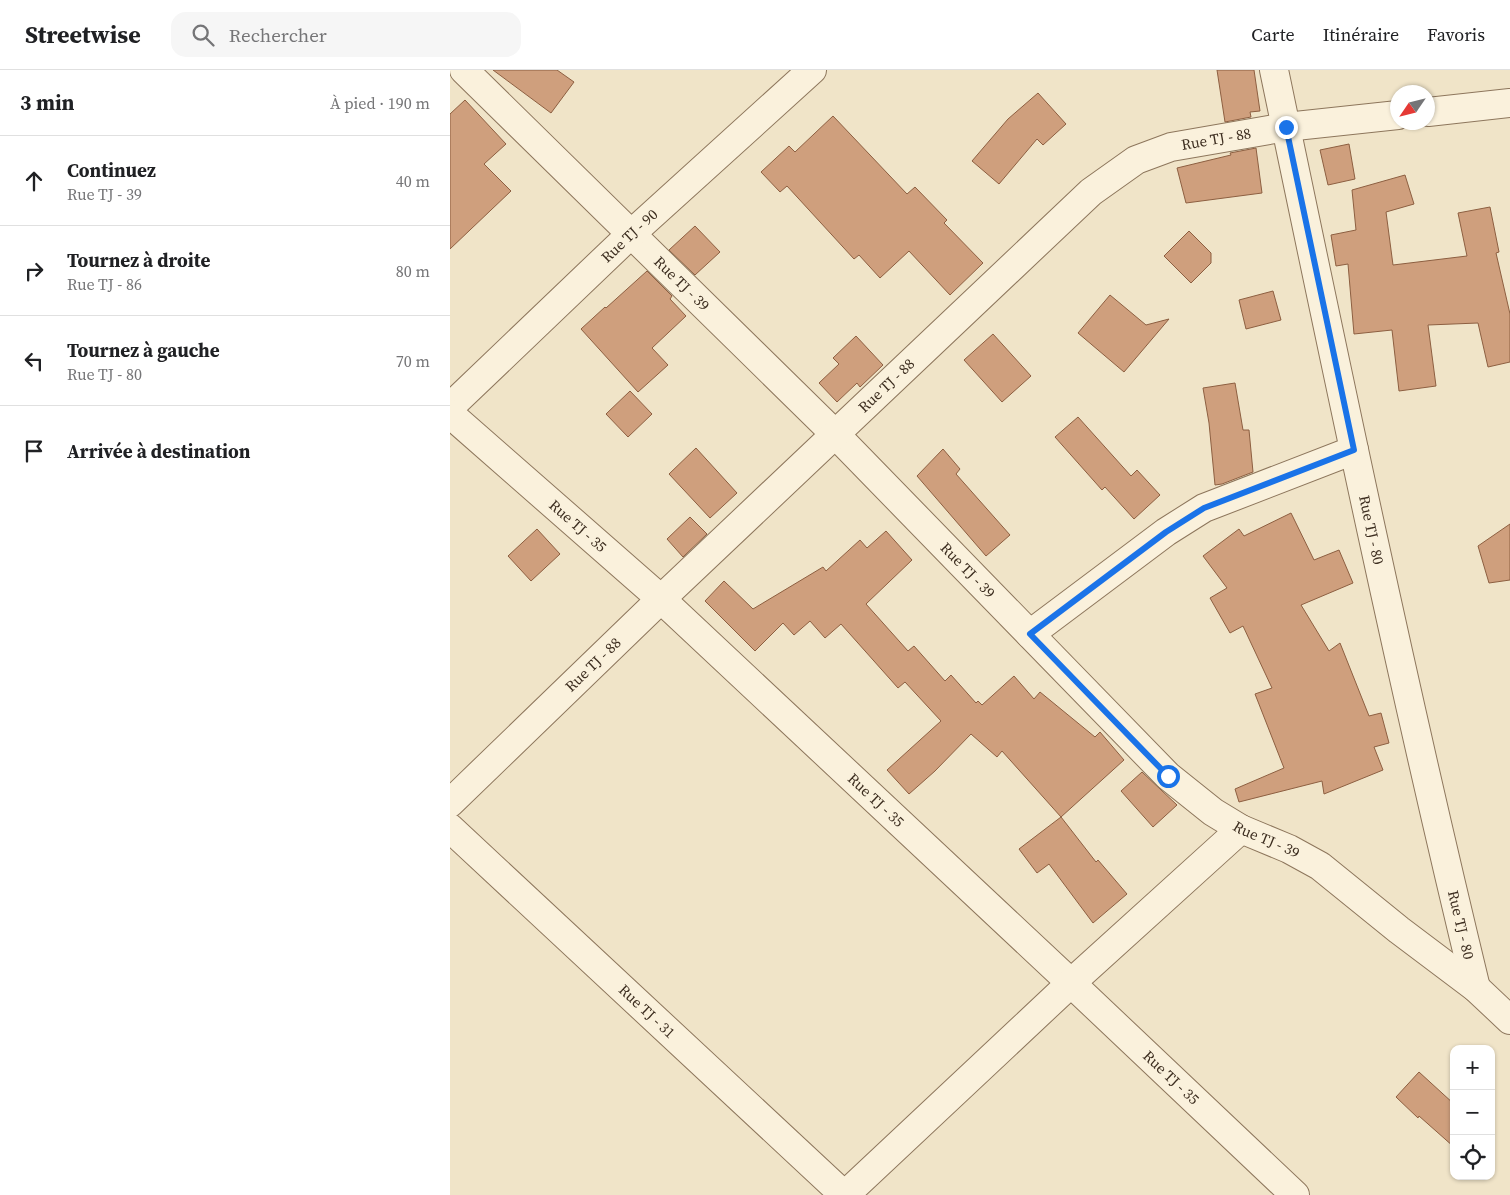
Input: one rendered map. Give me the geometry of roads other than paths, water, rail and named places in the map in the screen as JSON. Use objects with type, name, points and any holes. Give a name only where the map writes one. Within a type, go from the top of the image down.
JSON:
[{"type":"street","name":"Rue TJ - 39","points":[[464,70],[835,434],[1168,776],[1213,812],[1240,829],[1289,849],[1320,866],[1399,930],[1476,988],[1510,1020]]},
{"type":"street","name":"Rue TJ - 90","points":[[450,407],[630,234],[812,70]]},
{"type":"street","name":"Rue TJ - 80","points":[[1274,70],[1428,793],[1476,988]]},
{"type":"street","points":[[1435,111],[1510,103]]},
{"type":"street","name":"Rue TJ - 88","points":[[450,803],[661,599],[1091,192],[1136,160],[1171,148],[1286,127],[1390,116]]},
{"type":"street","name":"Rue TJ - 35","points":[[450,414],[661,599],[1295,1195]]},
{"type":"street","points":[[1030,634],[1166,532],[1204,508],[1354,450]]},
{"type":"street","name":"Rue TJ - 31","points":[[450,828],[844,1195]]},
{"type":"street","points":[[844,1195],[1071,983],[1240,829]]}]
